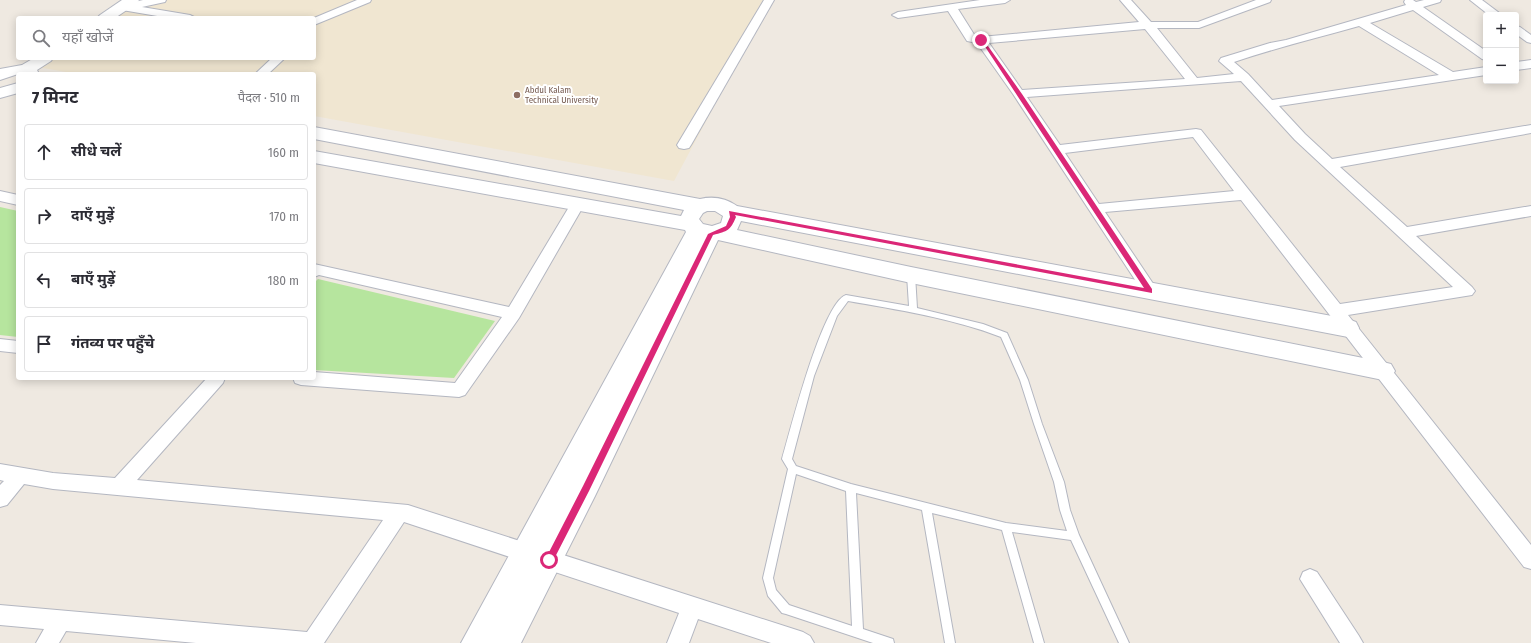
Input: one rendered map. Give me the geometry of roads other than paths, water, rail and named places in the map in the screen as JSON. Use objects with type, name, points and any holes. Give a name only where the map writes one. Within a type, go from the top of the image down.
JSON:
[{"type":"street","points":[[108,16],[125,2],[161,0]]},
{"type":"street","points":[[316,21],[366,0]]},
{"type":"street","points":[[684,145],[769,0]]},
{"type":"street","points":[[898,15],[948,3],[1005,0]]},
{"type":"street","points":[[1125,0],[1148,25],[1194,82]]},
{"type":"street","points":[[1238,0],[1249,6]]},
{"type":"street","points":[[948,3],[971,39],[981,40],[1148,25],[1199,25],[1266,0]]},
{"type":"street","points":[[1336,311],[1467,291],[1300,137],[1244,77],[1225,61],[1274,45],[1287,43],[1362,22],[1411,3],[1436,0]]},
{"type":"street","points":[[1475,0],[1492,12]]},
{"type":"street","points":[[125,2],[182,16]]},
{"type":"street","points":[[1411,3],[1483,54]]},
{"type":"street","points":[[1362,22],[1450,76]]},
{"type":"street","points":[[1519,31],[1531,40]]},
{"type":"street","points":[[981,40],[1019,94],[1150,291]]},
{"type":"street","points":[[29,72],[43,60]]},
{"type":"street","points":[[263,72],[277,60]]},
{"type":"street","points":[[1519,66],[1531,64]]},
{"type":"street","points":[[1270,104],[1483,71]]},
{"type":"street","points":[[2,73],[16,72]]},
{"type":"street","points":[[1019,94],[1194,82],[1244,77]]},
{"type":"street","points":[[1330,164],[1531,129]]},
{"type":"street","points":[[316,133],[700,206],[714,204],[721,205],[731,212],[1348,328]]},
{"type":"street","points":[[1056,150],[1196,133],[1531,560]]},
{"type":"street","points":[[316,157],[577,205],[704,230],[911,275],[1383,371]]},
{"type":"street","points":[[1095,209],[1123,205],[1244,195]]},
{"type":"street","points":[[0,196],[16,200]]},
{"type":"street","points":[[316,379],[459,390],[513,314],[577,205]]},
{"type":"street","points":[[700,206],[691,214],[689,219],[704,230],[729,227],[733,217],[731,212]]},
{"type":"street","points":[[1404,233],[1531,211]]},
{"type":"street","points":[[476,643],[704,230]]},
{"type":"street","points":[[506,643],[590,481],[704,230]]},
{"type":"street","points":[[316,269],[513,314]]},
{"type":"street","points":[[0,345],[16,347]]},
{"type":"street","points":[[119,487],[215,380]]},
{"type":"street","points":[[0,472],[53,481],[408,514],[803,643]]},
{"type":"street","points":[[0,499],[20,475]]},
{"type":"street","points":[[0,615],[213,639],[312,643],[399,513]]},
{"type":"street","points":[[1310,579],[1352,643]]},
{"type":"street","points":[[678,643],[692,607]]},
{"type":"street","points":[[47,643],[62,621]]},
{"type":"lane","points":[[911,275],[913,310]]},
{"type":"lane","points":[[1074,536],[1006,527],[851,488],[793,469],[787,459],[810,376],[833,315],[838,306],[846,298],[913,310],[983,327],[1004,335],[1024,380],[1059,482],[1065,510],[1074,536],[1124,643]]},
{"type":"lane","points":[[793,469],[768,578],[772,593],[786,609],[889,643]]},
{"type":"lane","points":[[851,488],[858,633]]},
{"type":"lane","points":[[926,506],[950,643]]},
{"type":"lane","points":[[1006,527],[1039,643]]},
{"type":"place","name":"Abdul Kalam Technical University","points":[[517,95]]}]
